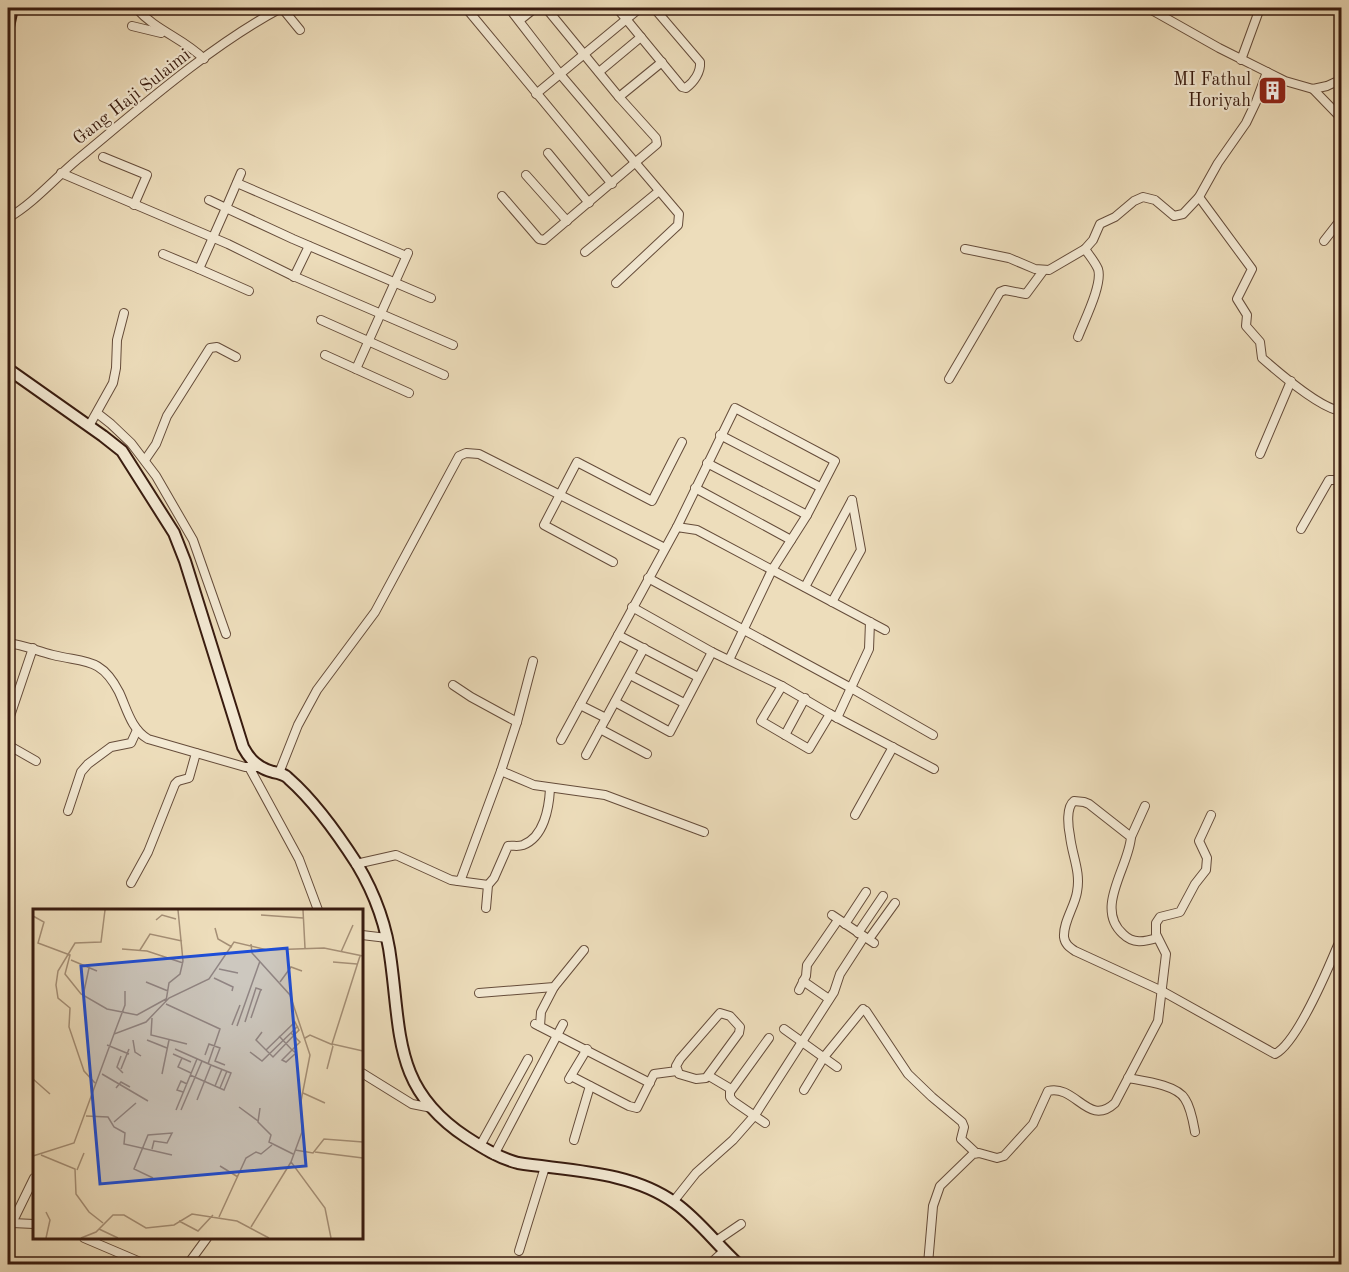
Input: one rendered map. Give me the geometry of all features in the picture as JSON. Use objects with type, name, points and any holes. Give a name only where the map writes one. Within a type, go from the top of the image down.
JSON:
[{"type":"street","points":[[8,27],[12,8]]},
{"type":"street","points":[[136,8],[148,21],[188,44],[204,58]]},
{"type":"street","points":[[282,8],[300,30]]},
{"type":"street","name":"Gang Haji Sulaimi","points":[[8,218],[204,58],[240,32],[282,8]]},
{"type":"street","points":[[466,8],[612,184]]},
{"type":"street","points":[[509,8],[560,74],[677,210],[680,218],[678,225],[616,282]]},
{"type":"street","points":[[520,20],[535,8]]},
{"type":"street","points":[[502,196],[541,240],[544,240],[656,147],[657,141],[546,8]]},
{"type":"street","points":[[617,8],[685,88],[692,84],[701,65],[654,8]]},
{"type":"street","points":[[536,94],[640,8]]},
{"type":"street","points":[[1148,8],[1241,60],[1285,81],[1313,89],[1327,86],[1341,79]]},
{"type":"street","points":[[1241,60],[1260,8]]},
{"type":"street","points":[[132,26],[169,34]]},
{"type":"street","points":[[599,72],[641,37]]},
{"type":"street","points":[[619,97],[662,62]]},
{"type":"street","points":[[965,249],[1010,258],[1030,268],[1043,271],[1054,268],[1085,249],[1093,240],[1100,224],[1115,217],[1139,198],[1152,198],[1171,215],[1183,214],[1199,197],[1218,163],[1246,123],[1267,72]]},
{"type":"street","points":[[1313,89],[1341,119]]},
{"type":"street","points":[[548,153],[589,203]]},
{"type":"street","points":[[103,157],[147,175],[134,205]]},
{"type":"street","points":[[61,173],[453,345]]},
{"type":"street","points":[[199,269],[242,173]]},
{"type":"street","points":[[526,175],[567,221]]},
{"type":"street","points":[[237,183],[407,254],[356,369]]},
{"type":"street","points":[[585,252],[659,191]]},
{"type":"street","points":[[1199,197],[1251,267],[1252,271],[1237,299],[1247,315],[1246,326],[1260,342],[1262,358],[1312,397],[1341,411]]},
{"type":"street","points":[[209,200],[431,298]]},
{"type":"street","points":[[1324,241],[1341,218]]},
{"type":"street","points":[[294,277],[309,246]]},
{"type":"street","points":[[1078,337],[1098,285],[1099,275],[1096,265],[1085,249]]},
{"type":"street","points":[[163,254],[249,291]]},
{"type":"street","points":[[949,379],[1000,292],[1005,290],[1026,294],[1043,271]]},
{"type":"street","points":[[93,419],[111,388],[115,375],[117,340],[124,313]]},
{"type":"street","points":[[321,320],[444,375]]},
{"type":"street","points":[[145,460],[156,444],[167,416],[210,348],[217,347],[236,357]]},
{"type":"street","points":[[325,355],[409,393]]},
{"type":"street","points":[[8,369],[93,419],[145,460],[177,540],[200,580],[226,634]]},
{"type":"street","points":[[1260,454],[1291,381]]},
{"type":"street","points":[[561,740],[677,527],[735,408],[835,461],[807,515],[772,570],[729,660]]},
{"type":"street","points":[[108,429],[128,458],[156,488],[193,540],[200,580],[239,739],[299,859],[318,909]]},
{"type":"street","points":[[720,435],[820,487]]},
{"type":"street","points":[[613,562],[544,525],[577,462],[652,501],[681,442]]},
{"type":"street","points":[[279,773],[298,725],[317,690],[375,612],[459,456],[466,453],[479,454],[665,548]]},
{"type":"street","points":[[707,463],[807,515]]},
{"type":"street","points":[[1301,529],[1329,480],[1341,480]]},
{"type":"street","points":[[695,488],[791,540]]},
{"type":"street","points":[[805,587],[852,500],[861,550],[832,602]]},
{"type":"street","points":[[677,527],[697,530],[885,630]]},
{"type":"street","points":[[648,578],[933,735]]},
{"type":"street","points":[[632,608],[805,698],[833,716],[933,769]]},
{"type":"street","points":[[782,686],[761,721],[809,749],[851,688],[868,649],[870,622]]},
{"type":"street","points":[[618,635],[698,677]]},
{"type":"street","points":[[8,643],[53,655],[89,661],[102,670],[118,691],[137,730],[154,742],[279,773],[287,777],[301,791],[356,864],[378,906],[387,938],[403,1054],[417,1089],[432,1108],[457,1131],[494,1155],[518,1163],[616,1178],[645,1188],[673,1202],[738,1264]]},
{"type":"street","points":[[8,722],[33,648]]},
{"type":"street","points":[[586,754],[644,648]]},
{"type":"street","points":[[615,702],[670,732],[712,651]]},
{"type":"street","points":[[458,881],[463,876],[518,722],[533,661]]},
{"type":"street","points":[[630,675],[684,703]]},
{"type":"street","points":[[453,685],[518,722]]},
{"type":"street","points":[[785,735],[805,698]]},
{"type":"street","points":[[580,705],[606,718]]},
{"type":"street","points":[[600,729],[647,754]]},
{"type":"street","points":[[68,811],[84,769],[111,747],[131,743],[137,730]]},
{"type":"street","points":[[8,745],[36,761]]},
{"type":"street","points":[[855,815],[893,747]]},
{"type":"street","points":[[131,883],[148,852],[175,784],[189,778],[196,753]]},
{"type":"street","points":[[501,771],[524,782],[550,789],[605,795],[704,832]]},
{"type":"street","points":[[486,908],[488,885],[494,878],[508,846],[521,845],[539,831],[548,810],[550,789]]},
{"type":"street","points":[[1131,837],[1084,802],[1078,800],[1071,803],[1069,807],[1070,837],[1078,872],[1078,887],[1065,929],[1064,940],[1075,951],[1162,991],[1275,1054],[1285,1046],[1316,997],[1338,945]]},
{"type":"street","points":[[1145,806],[1131,837],[1129,851],[1112,899],[1112,917],[1119,930],[1129,939],[1139,941],[1157,938]]},
{"type":"street","points":[[804,1090],[824,1058],[864,1010],[908,1074],[962,1122],[964,1127],[961,1139],[976,1153],[997,1158],[1004,1156],[1033,1124],[1048,1091],[1061,1090],[1087,1107],[1101,1111],[1115,1103],[1158,1021],[1166,954],[1155,931],[1158,920],[1163,916],[1180,912],[1195,884],[1206,870],[1206,858],[1199,841],[1211,815]]},
{"type":"street","points":[[356,864],[396,855],[451,880],[488,885]]},
{"type":"street","points":[[799,990],[806,976],[807,965],[839,920],[866,892]]},
{"type":"street","points":[[866,938],[883,896]]},
{"type":"street","points":[[673,1202],[696,1173],[734,1140],[755,1115],[834,993],[840,974],[895,903]]},
{"type":"street","points":[[839,920],[866,938]]},
{"type":"street","points":[[363,934],[387,938]]},
{"type":"street","points":[[584,950],[554,987],[541,1012],[538,1025],[650,1083]]},
{"type":"street","points":[[804,981],[829,999]]},
{"type":"street","points":[[479,993],[554,987]]},
{"type":"street","points":[[720,1013],[725,1013],[740,1027],[739,1033],[709,1076],[696,1079],[679,1074],[676,1066],[720,1013]]},
{"type":"street","points":[[494,1155],[563,1024]]},
{"type":"street","points":[[784,1029],[837,1066]]},
{"type":"street","points":[[765,1123],[730,1097],[731,1089],[769,1038]]},
{"type":"street","points":[[587,1049],[570,1078],[637,1108],[654,1074],[677,1071]]},
{"type":"street","points":[[480,1146],[526,1058],[540,1065]]},
{"type":"street","points":[[363,1074],[412,1104],[432,1108]]},
{"type":"street","points":[[709,1076],[731,1089]]},
{"type":"street","points":[[1128,1078],[1154,1083],[1181,1095],[1188,1106],[1195,1132]]},
{"type":"street","points":[[574,1140],[590,1086]]},
{"type":"street","points":[[928,1264],[933,1206],[937,1191],[971,1155],[976,1153]]},
{"type":"street","points":[[519,1251],[545,1167]]},
{"type":"street","points":[[10,1226],[33,1180]]},
{"type":"street","points":[[10,1226],[33,1224]]},
{"type":"street","points":[[716,1241],[741,1224]]},
{"type":"street","points":[[86,1239],[145,1264]]},
{"type":"street","points":[[188,1264],[206,1239]]},
{"type":"street","points":[[710,1264],[724,1251]]},
{"type":"place","name":"MI Fathul Horiyah","points":[[1272,90]]}]
